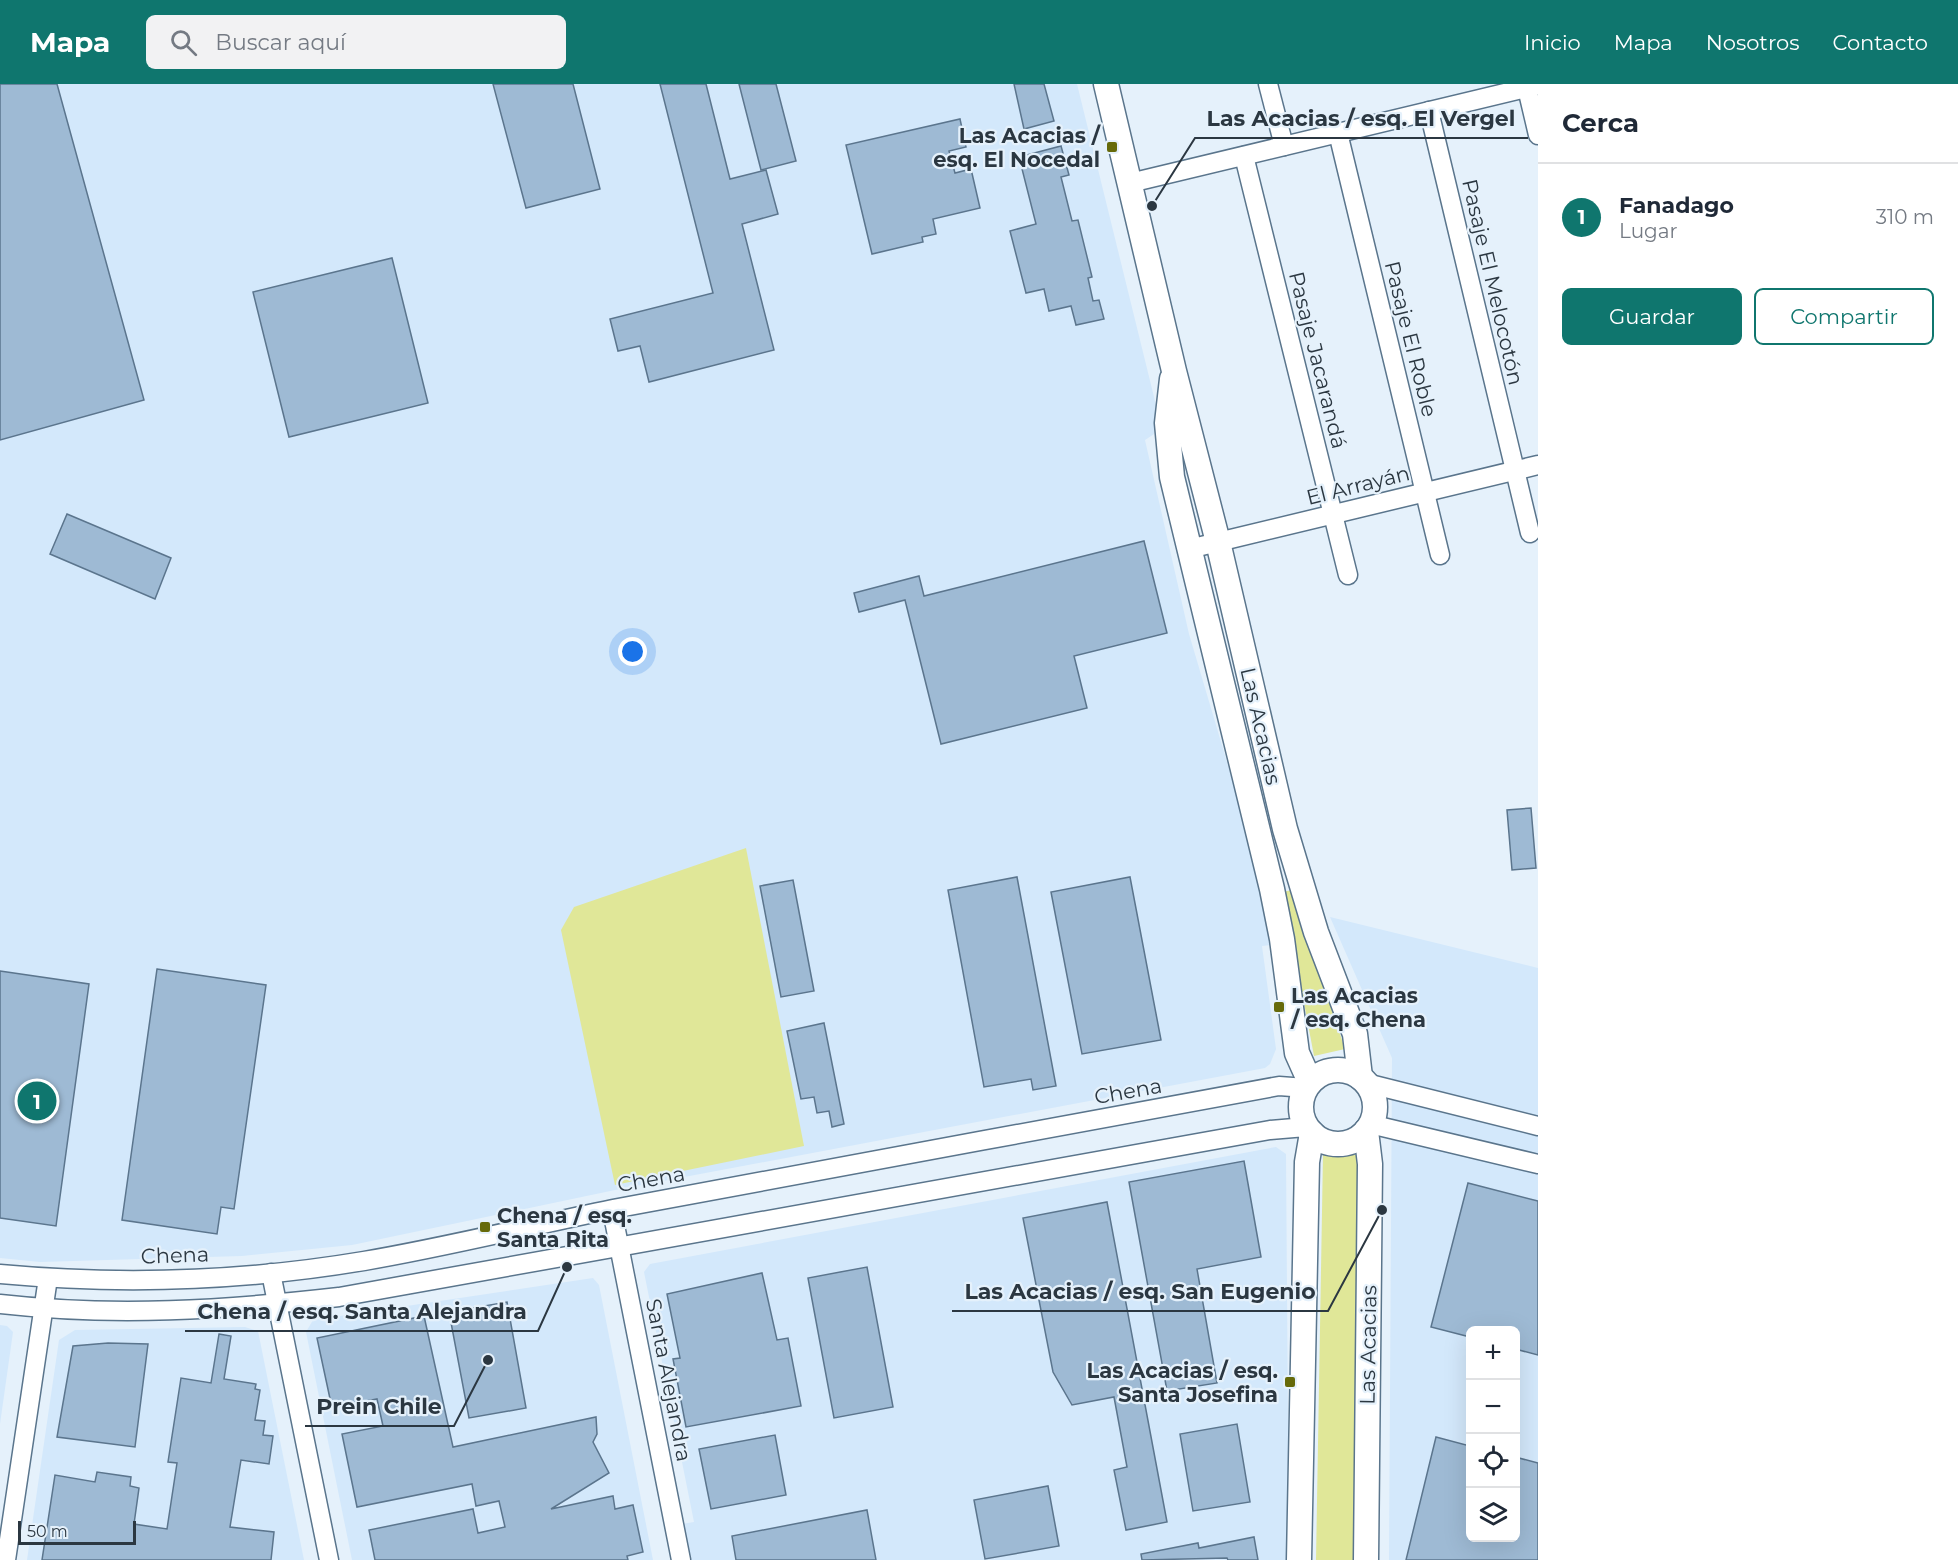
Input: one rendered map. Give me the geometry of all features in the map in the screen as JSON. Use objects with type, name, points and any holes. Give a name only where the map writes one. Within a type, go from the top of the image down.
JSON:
[{"type":"main road","name":"Las Acacias","points":[[1106,84],[1293,861],[1316,932],[1355,1034],[1363,1080]]},
{"type":"main road","name":"Las Acacias","points":[[1174,371],[1167,423],[1169,459],[1278,914],[1297,1053],[1308,1085]]},
{"type":"main road","points":[[1299,1560],[1306,1162],[1309,1130],[1301,1111],[1308,1085],[1321,1074],[1334,1070],[1348,1071],[1363,1080],[1374,1103],[1368,1127],[1352,1141],[1343,1143],[1326,1142],[1309,1130]]},
{"type":"main road","name":"Las Acacias","points":[[1366,1560],[1370,1164],[1368,1127]]},
{"type":"street","points":[[1268,84],[1284,146]]},
{"type":"street","points":[[1130,183],[1530,86],[1538,135]]},
{"type":"street","name":"Pasaje El Melocotón","points":[[1429,111],[1530,533]]},
{"type":"street","name":"Pasaje El Roble","points":[[1338,133],[1440,555]]},
{"type":"street","name":"Pasaje Jacarandá","points":[[1244,156],[1348,575]]},
{"type":"street","name":"El Arrayán","points":[[1190,549],[1538,465]]},
{"type":"street","points":[[1363,1080],[1538,1126]]},
{"type":"street","name":"Chena","points":[[0,1274],[48,1278],[149,1280],[271,1273],[366,1261],[612,1209],[1279,1086],[1308,1085]]},
{"type":"street","points":[[1368,1127],[1538,1164]]},
{"type":"street","points":[[0,1304],[43,1309],[133,1313],[277,1304],[339,1297],[1269,1130],[1309,1130]]},
{"type":"street","name":"Santa Alejandra","points":[[612,1209],[681,1560]]},
{"type":"street","points":[[271,1273],[329,1560]]},
{"type":"street","points":[[6,1560],[48,1278]]},
{"type":"shaded area","points":[[0,84],[1077,84],[1156,405],[1154,434],[1145,440],[1189,634],[1261,877],[1271,945],[1262,946],[1276,1049],[1270,1064],[1265,1068],[615,1190],[352,1245],[242,1256],[40,1262],[0,1258]]},
{"type":"shaded area","points":[[1330,917],[1538,968],[1538,1560],[1389,1560],[1392,1058]]},
{"type":"shaded area","points":[[1276,1147],[1286,1154],[1289,1560],[683,1560],[676,1525],[694,1522],[644,1272],[650,1264]]},
{"type":"shaded area","points":[[593,1278],[599,1285],[653,1560],[352,1560],[306,1332],[313,1320]]},
{"type":"shaded area","points":[[0,1325],[7,1326],[13,1332],[0,1424]]},
{"type":"shaded area","points":[[245,1327],[258,1331],[304,1560],[27,1560],[59,1340],[75,1330]]},
{"type":"green space","points":[[746,848],[804,1146],[615,1185],[561,930],[574,907]]},
{"type":"green space","points":[[1292,890],[1345,1049],[1314,1056],[1283,892]]},
{"type":"green space","points":[[1323,1154],[1360,1155],[1353,1560],[1316,1560]]},
{"type":"building","points":[[0,84],[57,84],[144,400],[0,440]]},
{"type":"building","points":[[493,84],[573,84],[600,189],[526,208]]},
{"type":"building","points":[[660,84],[706,84],[730,179],[766,170],[778,214],[742,224],[774,350],[649,382],[640,346],[618,351],[610,319],[713,293]]},
{"type":"building","points":[[739,84],[776,84],[796,161],[761,170]]},
{"type":"building","points":[[1014,84],[1044,84],[1054,121],[1024,129]]},
{"type":"building","points":[[960,119],[966,147],[949,151],[955,173],[971,169],[980,208],[933,219],[936,234],[922,237],[923,242],[872,254],[846,145]]},
{"type":"building","points":[[1061,146],[1069,175],[1061,177],[1072,221],[1078,220],[1092,277],[1088,278],[1093,301],[1099,300],[1104,319],[1076,325],[1071,306],[1049,311],[1044,289],[1026,293],[1010,231],[1036,224],[1019,157]]},
{"type":"building","points":[[392,258],[428,403],[289,437],[253,292]]},
{"type":"building","points":[[67,514],[171,558],[155,599],[50,554]]},
{"type":"building","points":[[1144,541],[1167,633],[1074,656],[1087,708],[941,744],[905,600],[859,612],[854,593],[919,576],[924,596]]},
{"type":"building","points":[[1531,808],[1536,868],[1512,870],[1507,810]]},
{"type":"building","points":[[1017,877],[1056,1086],[1033,1090],[1031,1079],[984,1087],[948,890]]},
{"type":"building","points":[[1130,877],[1161,1040],[1082,1054],[1051,892]]},
{"type":"building","points":[[793,880],[814,991],[781,997],[760,886]]},
{"type":"building","points":[[157,969],[266,985],[234,1209],[221,1207],[217,1234],[122,1220]]},
{"type":"building","points":[[0,971],[89,984],[56,1226],[0,1218]]},
{"type":"building","points":[[824,1023],[844,1124],[832,1127],[829,1111],[817,1113],[814,1097],[801,1099],[787,1031]]},
{"type":"building","points":[[1244,1161],[1261,1257],[1197,1269],[1217,1383],[1167,1391],[1129,1182]]},
{"type":"building","points":[[1468,1183],[1538,1201],[1538,1355],[1520,1350],[1520,1326],[1466,1326],[1466,1336],[1431,1327]]},
{"type":"building","points":[[1107,1202],[1167,1522],[1126,1530],[1114,1470],[1127,1467],[1114,1397],[1072,1405],[1053,1372],[1023,1218]]},
{"type":"building","points":[[867,1267],[893,1407],[834,1418],[808,1278]]},
{"type":"building","points":[[762,1273],[777,1340],[788,1338],[801,1406],[686,1427],[673,1359],[680,1358],[667,1294]]},
{"type":"building","points":[[507,1302],[526,1408],[469,1418],[449,1312]]},
{"type":"building","points":[[424,1316],[453,1447],[596,1417],[597,1434],[593,1442],[609,1473],[551,1509],[613,1496],[615,1509],[633,1505],[643,1552],[627,1556],[628,1560],[375,1560],[369,1530],[473,1509],[478,1533],[505,1527],[499,1501],[476,1506],[472,1484],[357,1507],[342,1434],[383,1426],[377,1399],[332,1408],[317,1338]]},
{"type":"building","points":[[219,1334],[231,1336],[224,1379],[256,1384],[255,1389],[260,1390],[255,1420],[265,1421],[263,1435],[273,1436],[269,1464],[241,1460],[230,1527],[274,1532],[271,1560],[42,1560],[55,1475],[95,1482],[97,1472],[131,1477],[130,1486],[139,1488],[134,1524],[167,1529],[177,1463],[168,1462],[181,1378],[211,1383]]},
{"type":"building","points":[[108,1343],[148,1344],[135,1447],[57,1437],[73,1346]]},
{"type":"building","points":[[1237,1424],[1250,1502],[1193,1511],[1180,1434]]},
{"type":"building","points":[[775,1435],[786,1495],[711,1509],[699,1449]]},
{"type":"building","points":[[1436,1437],[1466,1445],[1466,1542],[1520,1542],[1520,1458],[1538,1463],[1538,1560],[1406,1560]]},
{"type":"building","points":[[1048,1486],[1059,1546],[985,1559],[974,1500]]},
{"type":"building","points":[[867,1510],[876,1560],[736,1560],[732,1536]]},
{"type":"building","points":[[1254,1537],[1258,1560],[1228,1560],[1227,1558],[1142,1560],[1141,1554],[1198,1543],[1199,1548]]},
{"type":"place","name":"Las Acacias / esq. El Nocedal","points":[[1112,147]]},
{"type":"place","name":"Las Acacias / esq. El Vergel","points":[[1152,206]]},
{"type":"place","name":"Las Acacias / esq. Chena","points":[[1279,1007]]},
{"type":"place","name":"Fanadago","points":[[37,1101]]},
{"type":"place","name":"Las Acacias / esq. San Eugenio","points":[[1382,1210]]},
{"type":"place","name":"Chena / esq. Santa Rita","points":[[485,1227]]},
{"type":"place","name":"Chena / esq. Santa Alejandra","points":[[567,1267]]},
{"type":"place","name":"Prein Chile","points":[[488,1360]]},
{"type":"place","name":"Las Acacias / esq. Santa Josefina","points":[[1290,1382]]}]
